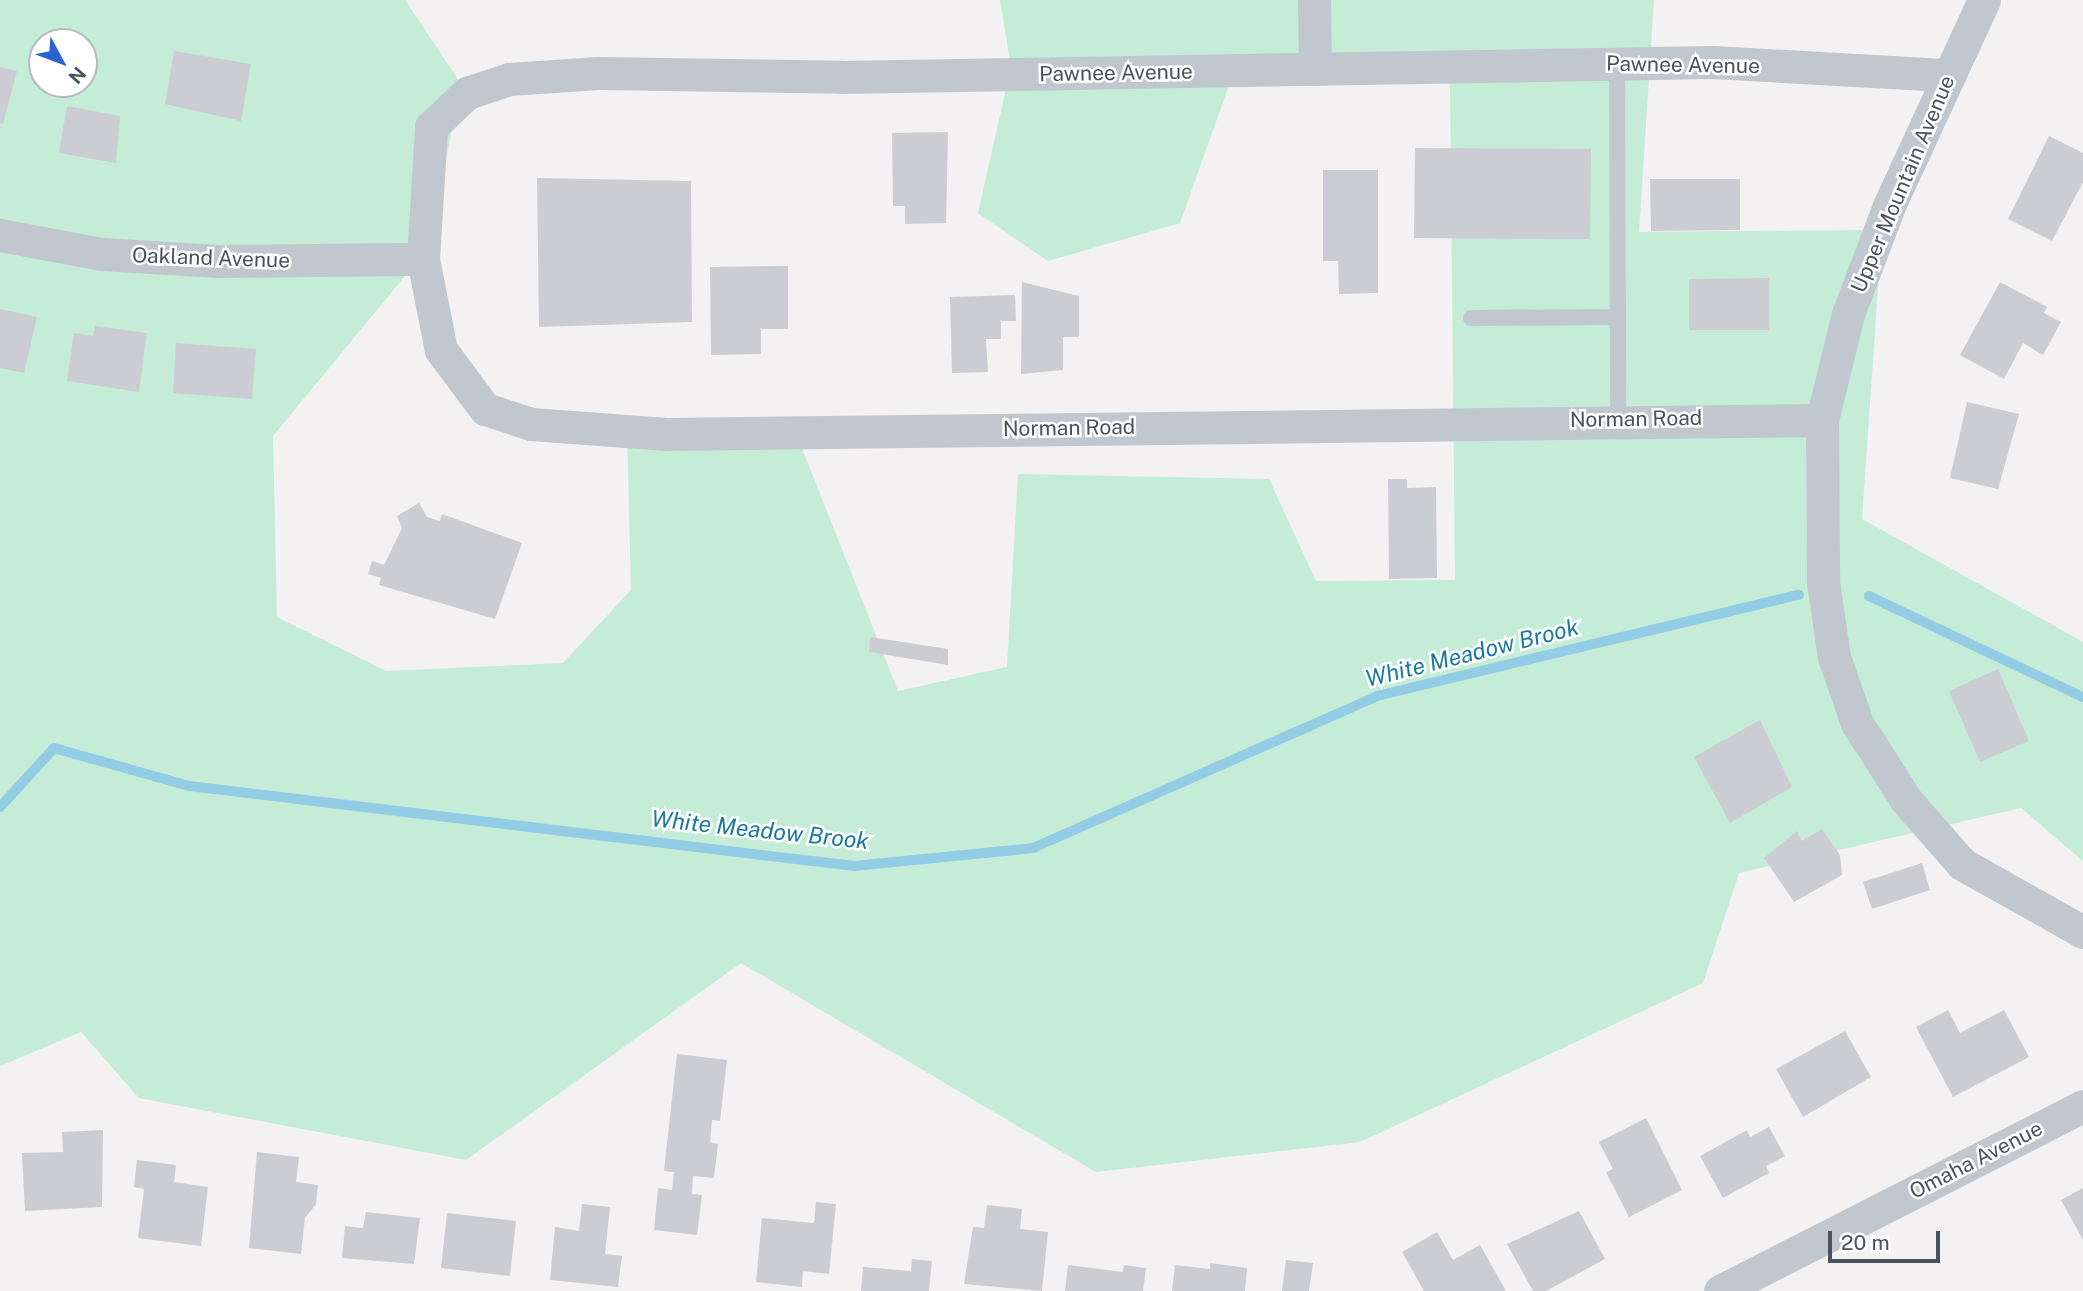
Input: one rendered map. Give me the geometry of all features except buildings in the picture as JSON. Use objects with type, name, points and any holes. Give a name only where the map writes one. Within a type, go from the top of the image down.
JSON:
[{"type":"street","points":[[1314,0],[1314,69]]},
{"type":"street","name":"Upper Mountain Avenue","points":[[1984,0],[1949,75],[1849,314],[1822,420],[1820,528],[1834,657],[1857,723],[1906,800],[1962,864],[2083,932]]},
{"type":"street","name":"Pawnee Avenue","points":[[423,259],[431,127],[467,93],[509,79],[1617,63],[1949,75]]},
{"type":"street","name":"Oakland Avenue","points":[[0,235],[102,254],[218,261],[423,259]]},
{"type":"street","name":"Norman Road","points":[[423,259],[441,350],[485,409],[531,424],[667,434],[1618,420],[1822,420]]},
{"type":"street","name":"Omaha Avenue","points":[[1720,1291],[2083,1107]]},
{"type":"lane","points":[[1617,63],[1618,420]]},
{"type":"lane","points":[[1471,318],[1617,317]]},
{"type":"green space","points":[[0,0],[405,0],[461,84],[428,248],[273,436],[277,617],[386,671],[563,663],[631,590],[627,429],[794,428],[898,691],[1007,667],[1018,474],[1269,479],[1316,581],[1455,580],[1450,79],[1238,60],[1180,223],[1048,261],[978,213],[1011,67],[1000,0],[1654,0],[1639,232],[1882,230],[1862,519],[2083,642],[2083,861],[2021,808],[1739,873],[1703,983],[1360,1142],[1096,1172],[741,963],[466,1160],[139,1098],[81,1032],[0,1066]]},
{"type":"waterway","name":"White Meadow Brook","points":[[0,807],[54,748],[189,786],[854,866],[1033,848],[1377,696],[1799,595]]},
{"type":"waterway","name":"White Meadow Brook","points":[[1869,596],[2083,697]]}]
